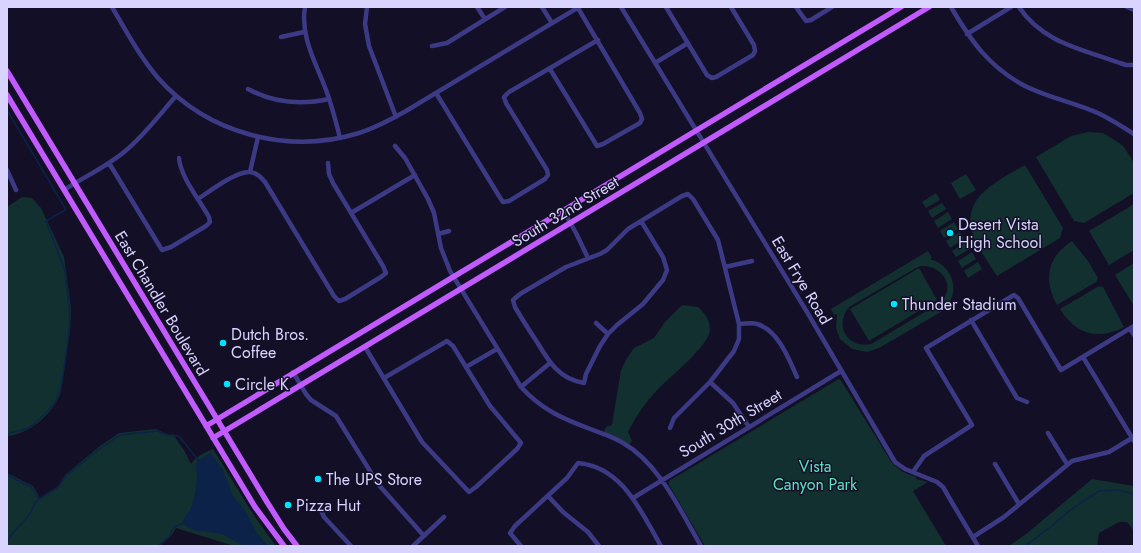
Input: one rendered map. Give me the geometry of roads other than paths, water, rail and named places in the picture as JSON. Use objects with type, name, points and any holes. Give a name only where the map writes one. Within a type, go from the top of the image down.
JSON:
[{"type":"main road","name":"South 32nd Street","points":[[206,426],[293,372],[901,7]]},
{"type":"main road","name":"South 32nd Street","points":[[213,438],[929,7]]},
{"type":"main road","name":"East Chandler Boulevard","points":[[7,71],[216,419],[277,518],[297,546]]},
{"type":"main road","name":"East Chandler Boulevard","points":[[7,95],[255,507],[284,546]]},
{"type":"street","points":[[112,7],[145,62],[176,96],[216,122],[258,137],[294,142],[318,141],[340,138],[365,131],[396,117],[579,7],[642,119],[640,122],[597,146],[550,69]]},
{"type":"street","points":[[305,7],[303,16],[304,32],[329,99],[340,138]]},
{"type":"street","points":[[367,7],[365,24],[369,46],[396,117]]},
{"type":"street","points":[[477,7],[485,19]]},
{"type":"street","points":[[432,46],[447,42],[505,7]]},
{"type":"street","points":[[542,7],[552,23]]},
{"type":"street","name":"East Frye Road","points":[[621,7],[807,312],[895,462],[905,469],[937,482],[943,488],[978,546]]},
{"type":"street","points":[[666,7],[707,75],[712,78],[753,55],[755,51],[754,45],[731,7]]},
{"type":"street","points":[[796,7],[806,21],[812,20],[832,7]]},
{"type":"street","points":[[951,7],[967,34],[990,61],[1015,80],[1040,92],[1099,114],[1134,134]]},
{"type":"street","points":[[967,34],[1011,7]]},
{"type":"street","points":[[1019,7],[1032,23],[1053,39],[1126,65],[1134,65]]},
{"type":"street","points":[[281,37],[304,32]]},
{"type":"street","points":[[436,93],[503,202],[509,201],[546,179],[548,175],[547,170],[504,98],[509,92],[598,40]]},
{"type":"street","points":[[655,63],[688,43]]},
{"type":"street","points":[[248,89],[264,97],[286,102],[305,102],[329,99]]},
{"type":"street","points":[[64,190],[109,163],[135,142],[176,96]]},
{"type":"street","points":[[250,172],[258,137]]},
{"type":"street","points":[[395,146],[415,175],[431,206],[441,248],[453,276],[520,387],[536,403],[555,415],[622,442],[646,460],[662,480],[701,546]]},
{"type":"street","points":[[109,163],[162,250],[171,247],[206,226],[210,222],[209,217],[182,173],[179,165],[179,158]]},
{"type":"street","points":[[198,199],[236,175],[250,172],[255,173],[265,182],[334,296],[339,301],[345,299],[381,277],[386,272],[329,174],[328,164]]},
{"type":"street","points":[[8,173],[16,190]]},
{"type":"street","points":[[352,213],[415,175]]},
{"type":"street","points":[[641,221],[663,257],[667,270],[663,280],[643,304],[608,334],[596,353],[586,374],[584,382],[573,381],[560,373],[550,364],[515,307],[513,300],[520,294],[566,267],[607,250],[628,229],[641,221],[682,196],[688,194],[693,199],[718,240],[739,324],[739,339],[737,345],[710,382],[674,418],[670,428]]},
{"type":"street","points":[[563,210],[588,258]]},
{"type":"street","points":[[438,234],[449,231]]},
{"type":"street","points":[[725,267],[752,261]]},
{"type":"street","points":[[914,472],[924,456],[972,425],[926,348],[1014,295],[1018,298],[1062,370],[1132,327],[1134,335]]},
{"type":"street","points":[[971,320],[1017,398],[1027,402]]},
{"type":"street","points":[[596,322],[608,334]]},
{"type":"street","points":[[739,324],[756,323],[764,326],[773,334],[785,350],[797,377]]},
{"type":"street","points":[[365,347],[422,442],[469,492],[517,449],[521,443],[490,406],[453,346],[447,341],[384,378]]},
{"type":"street","points":[[466,367],[497,349]]},
{"type":"street","points":[[973,537],[997,522],[1067,464],[1078,459],[1109,452],[1133,440],[1083,357]]},
{"type":"street","points":[[520,387],[550,364]]},
{"type":"street","name":"South 30th Street","points":[[633,498],[841,371]]},
{"type":"street","points":[[293,372],[311,400],[336,416],[381,488],[424,536]]},
{"type":"street","points":[[710,382],[733,403],[750,427]]},
{"type":"street","points":[[1048,433],[1067,464]]},
{"type":"street","points":[[521,546],[510,533],[515,526],[567,478],[578,463],[586,464],[605,471],[616,478],[633,498],[662,546]]},
{"type":"street","points":[[995,464],[1020,504]]},
{"type":"street","points":[[548,496],[563,512],[588,532],[599,546]]},
{"type":"street","points":[[320,508],[324,517],[351,546]]},
{"type":"street","points":[[413,546],[444,518]]},
{"type":"water","points":[[211,453],[223,470],[233,496],[246,512],[256,532],[268,546],[243,545],[224,535],[196,531],[187,527],[183,523],[194,499],[197,479],[196,464],[198,460]]},
{"type":"waterway","points":[[7,110],[65,208],[65,210],[46,221],[65,271],[70,315],[69,334],[61,388],[55,403],[29,428],[7,434]]},
{"type":"waterway","points":[[7,475],[31,487],[39,499],[58,487],[67,475],[102,447],[120,435],[157,431],[168,435],[179,436],[198,460]]},
{"type":"waterway","points":[[1025,546],[1069,511],[1099,491],[1117,490],[1134,494]]},
{"type":"waterway","points":[[7,542],[29,515],[38,500]]},
{"type":"waterway","points":[[158,546],[169,537],[174,527],[183,523]]},
{"type":"place","name":"Desert Vista High School","points":[[950,233]]},
{"type":"place","name":"Thunder Stadium","points":[[894,304]]},
{"type":"place","name":"Dutch Bros. Coffee","points":[[223,343]]},
{"type":"place","name":"Circle K","points":[[227,384]]},
{"type":"place","name":"The UPS Store","points":[[318,479]]},
{"type":"place","name":"Pizza Hut","points":[[288,505]]},
{"type":"park label","name":"Vista Canyon Park","points":[[815,475]]}]
